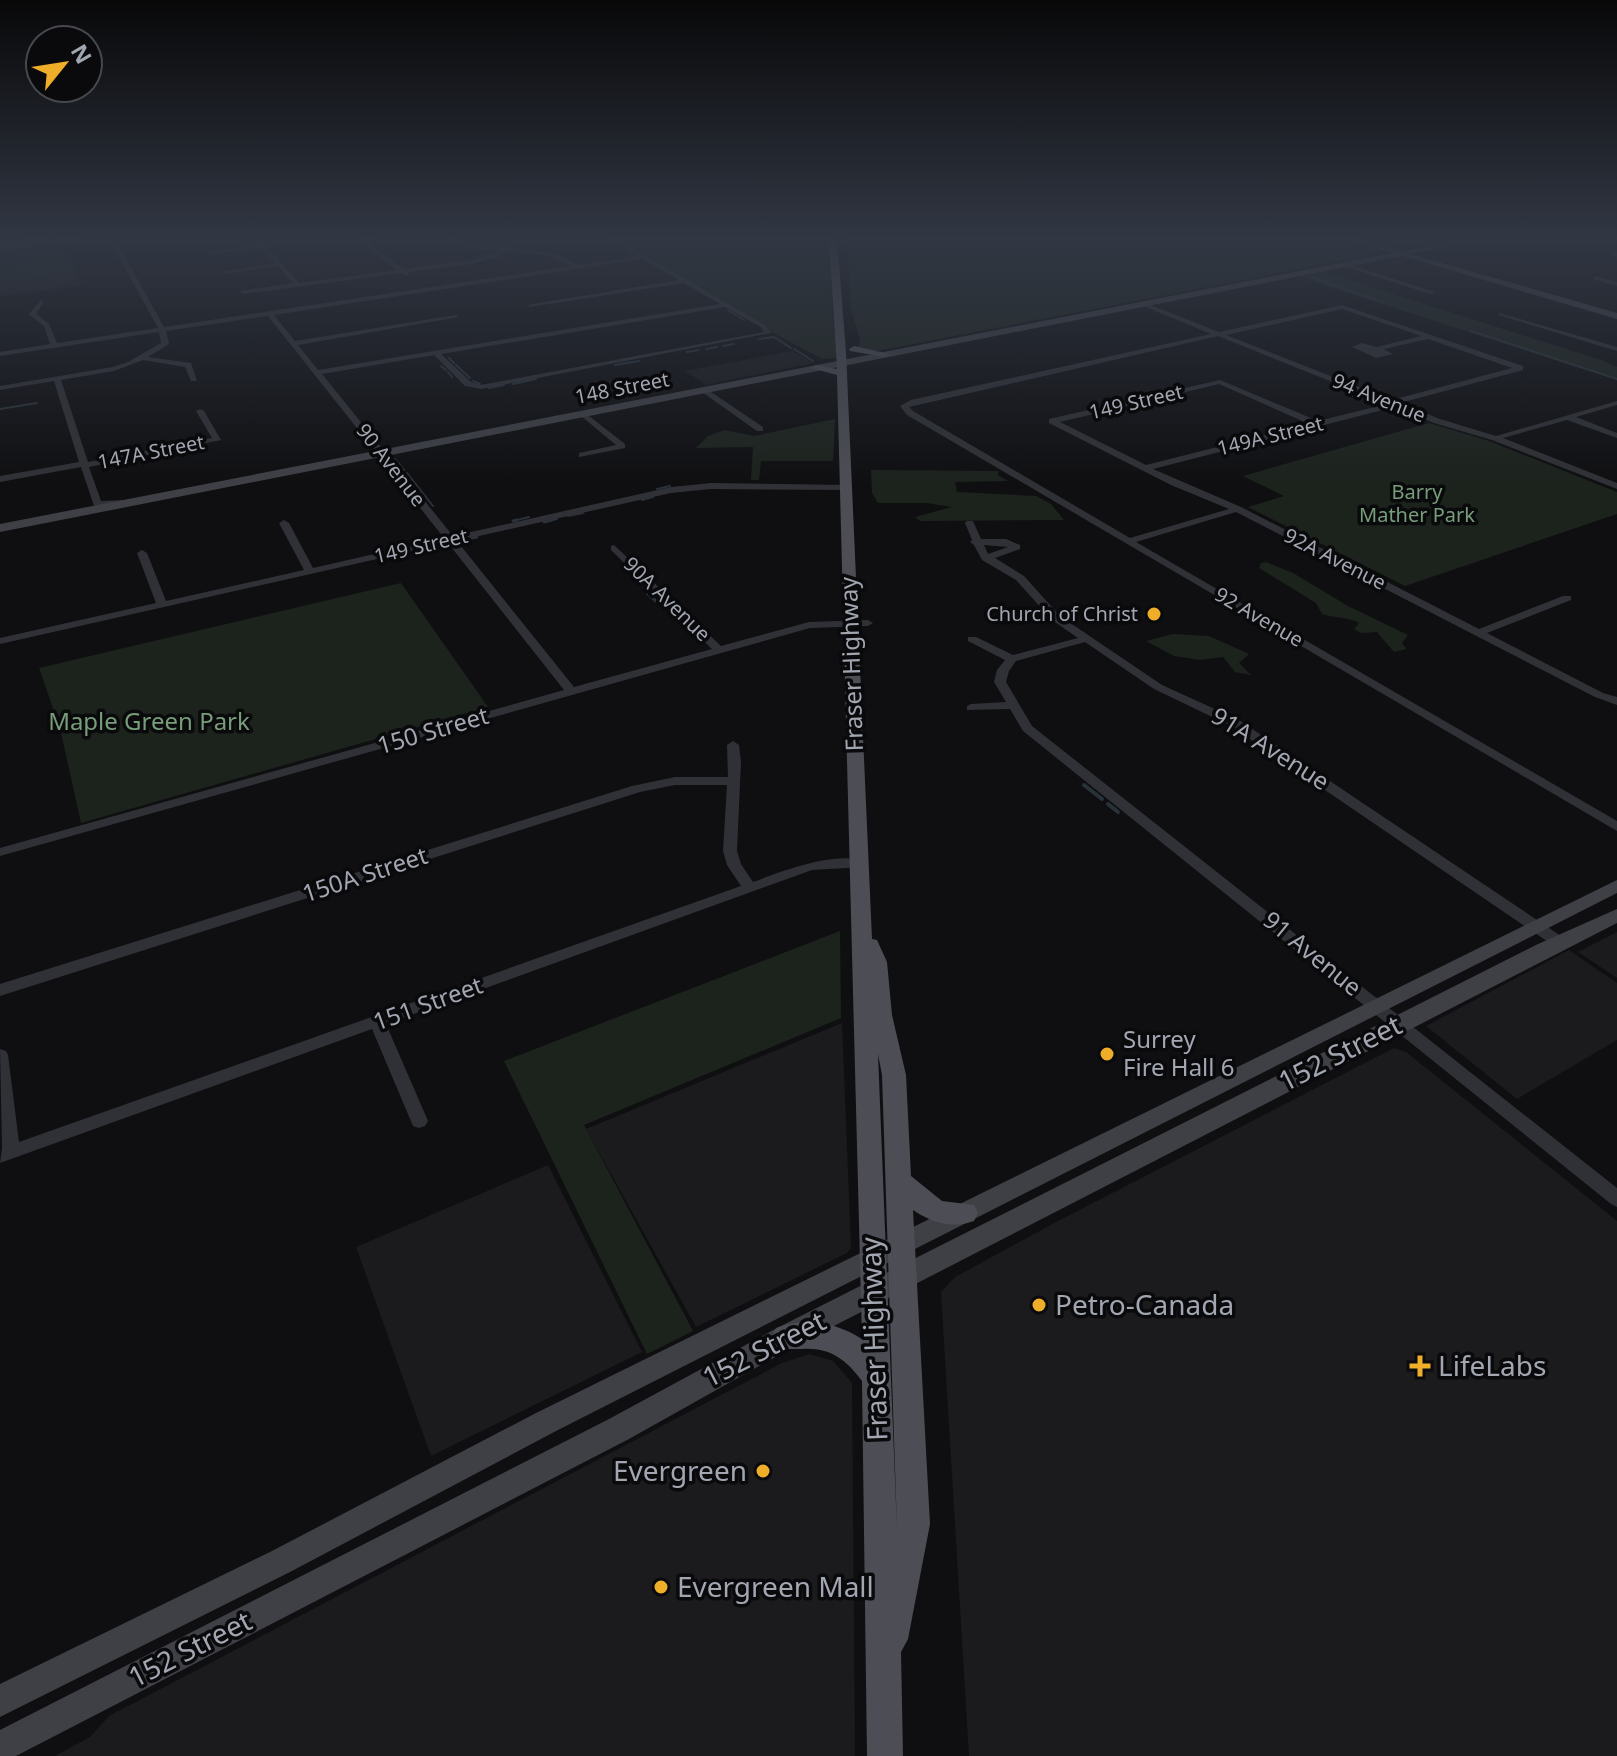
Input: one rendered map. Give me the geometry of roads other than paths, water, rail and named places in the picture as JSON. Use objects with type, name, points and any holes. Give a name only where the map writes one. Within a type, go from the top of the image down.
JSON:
[{"type":"main road","name":"Fraser Highway","points":[[837,321],[846,487],[860,623],[859,864],[885,1756]]},
{"type":"main road","points":[[851,321],[852,326]]},
{"type":"main road","points":[[816,368],[842,368],[854,355],[885,354],[1056,321]]},
{"type":"main road","name":"148 Street","points":[[0,528],[816,368]]},
{"type":"main road","points":[[843,407],[856,390]]},
{"type":"main road","name":"152 Street","points":[[0,1701],[1617,886]]},
{"type":"main road","name":"152 Street","points":[[0,1747],[619,1429],[873,1292],[1617,915]]},
{"type":"main road","name":"Fraser Highway","points":[[861,922],[878,977],[881,1015],[894,1075],[914,1524],[884,1675]]},
{"type":"main road","points":[[1177,1107],[1196,1127]]},
{"type":"main road","points":[[898,1179],[926,1206],[953,1215],[965,1213]]},
{"type":"main road","points":[[786,1337],[816,1334],[834,1338],[861,1357],[876,1375]]},
{"type":"street","points":[[41,321],[47,325],[54,346]]},
{"type":"street","points":[[0,388],[114,369],[142,358],[165,344],[157,321]]},
{"type":"street","points":[[0,354],[223,321]]},
{"type":"street","name":"90 Avenue","points":[[276,321],[572,692]]},
{"type":"street","points":[[295,343],[432,321]]},
{"type":"street","points":[[318,372],[632,321]]},
{"type":"street","points":[[437,354],[468,384],[476,387],[768,333],[750,321]]},
{"type":"street","name":"94 Avenue","points":[[1186,321],[1394,404],[1495,438],[1617,486]]},
{"type":"street","points":[[1222,335],[1282,321]]},
{"type":"street","points":[[1382,321],[1428,337]]},
{"type":"street","points":[[1524,321],[1617,349]]},
{"type":"street","name":"92 Avenue","points":[[1222,335],[904,406],[910,413],[1617,827]]},
{"type":"street","points":[[1377,349],[1428,337]]},
{"type":"street","name":"149A Street","points":[[1145,468],[1520,368],[1428,337]]},
{"type":"street","points":[[142,358],[188,365],[194,379]]},
{"type":"street","points":[[57,379],[97,504],[124,503]]},
{"type":"street","name":"149 Street","points":[[1052,421],[1220,382],[1317,424]]},
{"type":"street","points":[[705,390],[760,429]]},
{"type":"street","points":[[1495,438],[1617,403]]},
{"type":"street","name":"147A Street","points":[[0,479],[217,440],[200,411]]},
{"type":"street","points":[[582,455],[622,446],[584,414]]},
{"type":"street","points":[[1567,417],[1617,436]]},
{"type":"street","name":"92A Avenue","points":[[1052,421],[1145,468],[1238,509],[1599,695],[1617,701]]},
{"type":"street","name":"149 Street","points":[[0,641],[691,487],[846,487]]},
{"type":"street","points":[[1128,541],[1238,509]]},
{"type":"street","points":[[284,523],[310,571]]},
{"type":"street","name":"91A Avenue","points":[[970,523],[975,542],[985,558],[1020,578],[1045,609],[1085,639],[1158,687],[1235,723],[1559,942]]},
{"type":"street","points":[[975,542],[1006,542],[1017,547],[985,558]]},
{"type":"street","name":"90A Avenue","points":[[614,548],[720,651]]},
{"type":"street","points":[[142,553],[162,604]]},
{"type":"street","points":[[1478,633],[1567,598],[1553,591]]},
{"type":"street","name":"150 Street","points":[[0,852],[816,624],[860,623]]},
{"type":"street","points":[[972,639],[1012,659]]},
{"type":"street","points":[[971,708],[1012,705],[1000,682],[1003,670],[1012,659],[1085,639]]},
{"type":"street","name":"91 Avenue","points":[[1012,705],[1027,728],[1617,1199]]},
{"type":"street","points":[[733,745],[730,851],[734,865],[750,888]]},
{"type":"street","name":"150A Street","points":[[0,990],[637,789],[675,781],[734,781]]},
{"type":"street","name":"151 Street","points":[[5,1154],[811,866],[859,864]]},
{"type":"street","points":[[377,1022],[419,1121]]},
{"type":"street","points":[[0,1055],[5,1154]]},
{"type":"waterway","points":[[1471,331],[1617,379]]},
{"type":"waterway","points":[[759,339],[774,337],[791,348]]},
{"type":"waterway","points":[[723,346],[734,344]]},
{"type":"waterway","points":[[706,349],[717,347]]},
{"type":"waterway","points":[[794,349],[813,361]]},
{"type":"waterway","points":[[687,352],[699,350]]},
{"type":"waterway","points":[[449,358],[454,363]]},
{"type":"waterway","points":[[615,365],[639,361]]},
{"type":"waterway","points":[[456,365],[470,378]]},
{"type":"waterway","points":[[441,366],[446,370]]},
{"type":"waterway","points":[[448,372],[452,377]]},
{"type":"waterway","points":[[513,384],[536,379]]},
{"type":"waterway","points":[[473,381],[480,384]]},
{"type":"waterway","points":[[489,388],[504,385]]},
{"type":"waterway","points":[[0,409],[37,403]]},
{"type":"waterway","points":[[371,429],[377,437]]},
{"type":"waterway","points":[[395,459],[404,470]]},
{"type":"waterway","points":[[407,473],[433,506]]},
{"type":"waterway","points":[[657,489],[670,486]]},
{"type":"waterway","points":[[642,500],[653,497]]},
{"type":"waterway","points":[[568,516],[583,513]]},
{"type":"waterway","points":[[513,521],[529,517]]},
{"type":"waterway","points":[[552,520],[544,522],[557,519]]},
{"type":"waterway","points":[[462,540],[477,537]]},
{"type":"waterway","points":[[648,594],[656,601]]},
{"type":"waterway","points":[[1084,785],[1102,799]]},
{"type":"waterway","points":[[1108,804],[1118,812]]},
{"type":"place","name":"Church of Christ","points":[[1154,614]]},
{"type":"place","name":"Surrey Fire Hall 6","points":[[1107,1054]]},
{"type":"place","name":"Petro-Canada","points":[[1039,1305]]},
{"type":"place","name":"LifeLabs","points":[[1420,1366]]},
{"type":"place","name":"Evergreen","points":[[763,1471]]},
{"type":"place","name":"Evergreen Mall","points":[[661,1587]]},
{"type":"park label","name":"Barry Mather Park","points":[[1417,504]]},
{"type":"park label","name":"Maple Green Park","points":[[149,722]]}]
